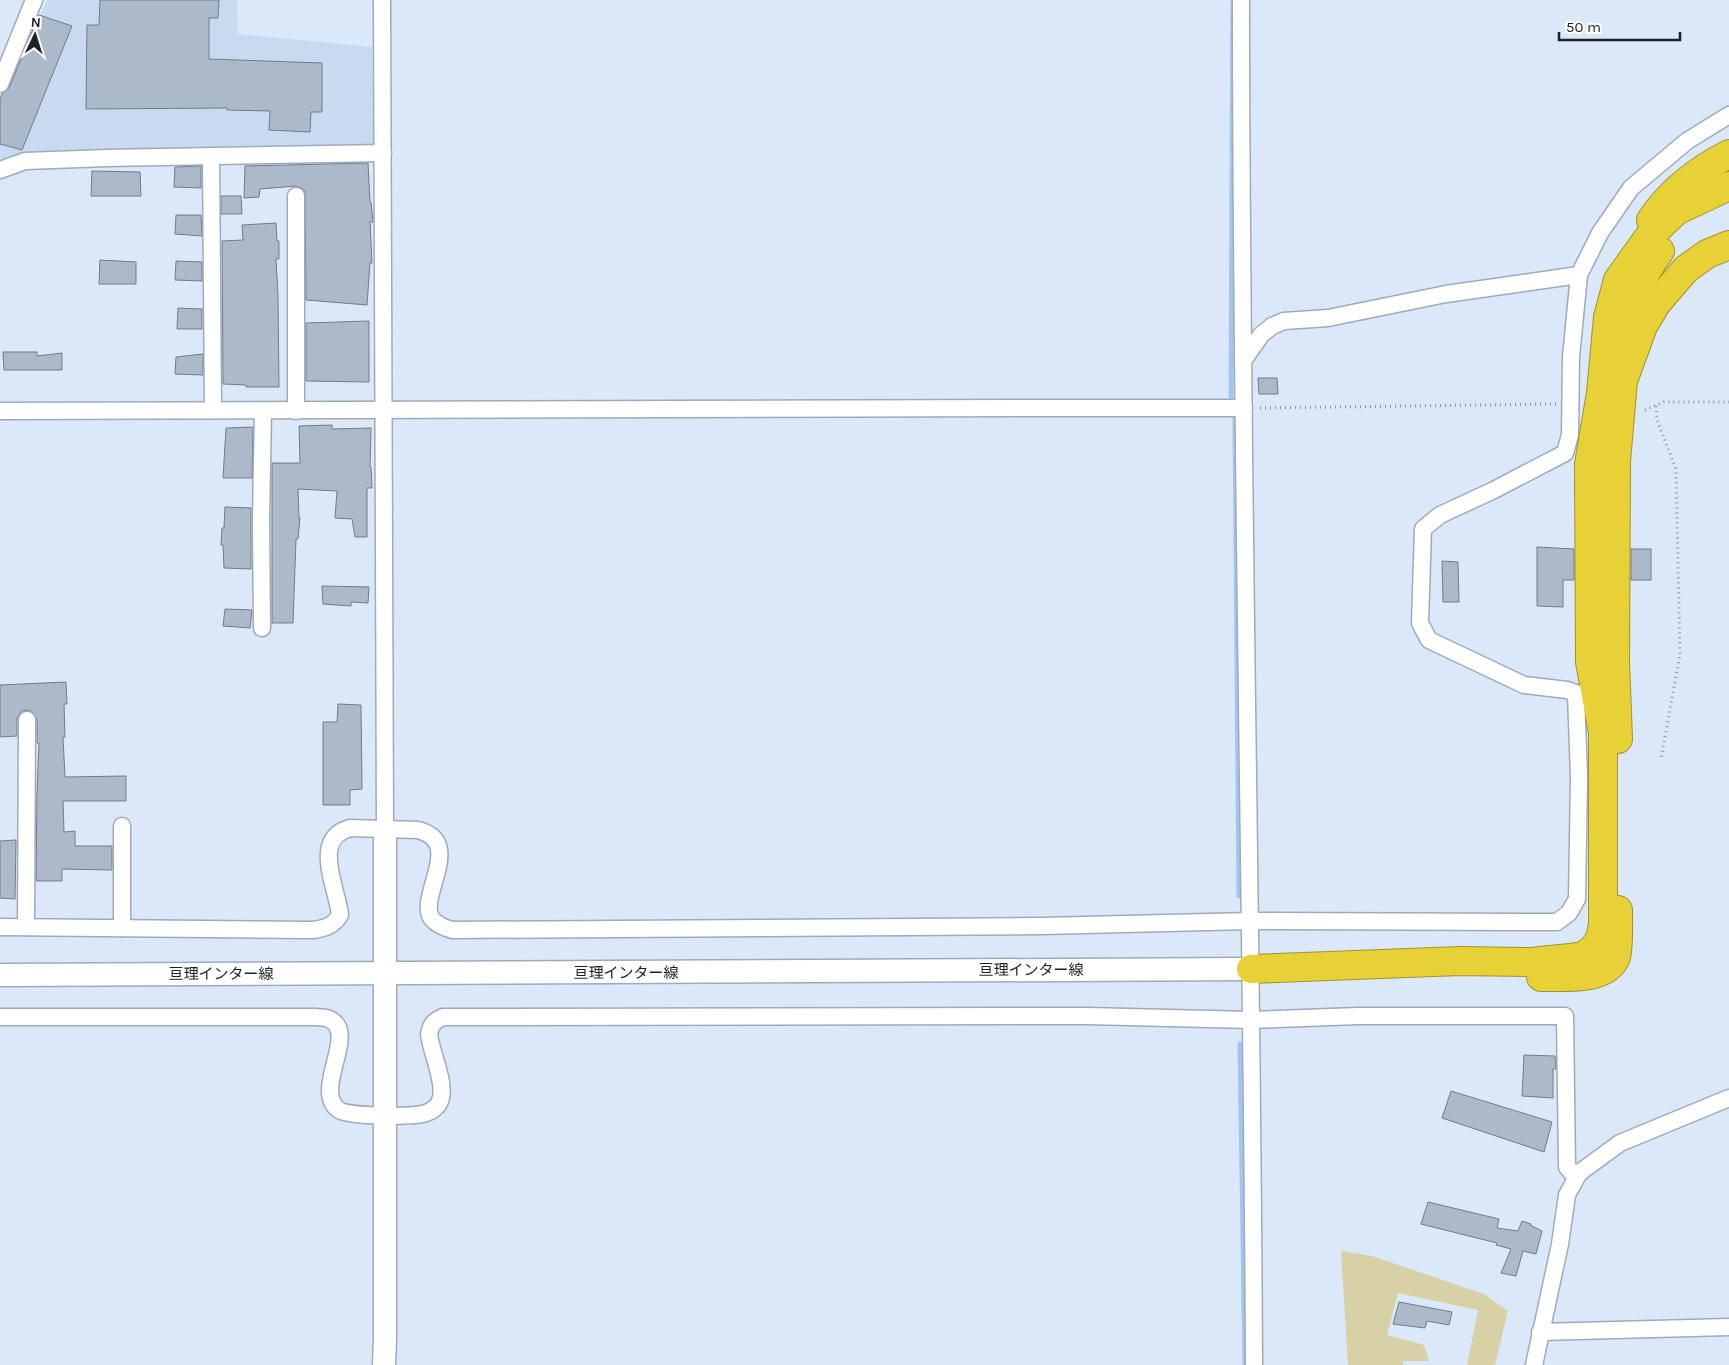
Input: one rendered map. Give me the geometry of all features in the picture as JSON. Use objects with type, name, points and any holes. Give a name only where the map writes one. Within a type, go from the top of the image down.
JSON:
[{"type":"highway","points":[[1251,969],[1298,973],[1550,977],[1586,976],[1606,969],[1612,964],[1617,955],[1618,915],[1611,733],[1615,661],[1616,461],[1608,316],[1618,280],[1638,239],[1661,204],[1681,184],[1729,154]]},
{"type":"highway","points":[[1618,280],[1648,238],[1676,211],[1729,186]]},
{"type":"highway","points":[[1613,380],[1626,323],[1643,277],[1660,251],[1674,236],[1701,214],[1729,201]]},
{"type":"highway","points":[[1613,380],[1656,304],[1686,269],[1707,254],[1729,245]]},
{"type":"main road","points":[[384,829],[384,1365]]},
{"type":"main road","name":"亘理インター線","points":[[0,975],[1251,969]]},
{"type":"street","points":[[0,84],[34,0]]},
{"type":"street","points":[[382,0],[384,829]]},
{"type":"street","points":[[1241,0],[1254,1365]]},
{"type":"street","points":[[0,927],[313,930],[327,928],[335,922],[340,914],[328,858],[329,848],[332,841],[342,830],[350,828],[418,830],[427,832],[434,837],[438,844],[439,863],[429,903],[429,912],[437,924],[453,930],[1042,926],[1250,922],[1557,922],[1569,913],[1577,899],[1579,778],[1576,693],[1567,690],[1524,685],[1480,666],[1429,640],[1420,623],[1423,529],[1440,515],[1494,490],[1565,453],[1570,435],[1571,357],[1579,275],[1600,233],[1631,188],[1686,141],[1729,115]]},
{"type":"street","points":[[0,170],[25,161],[383,153]]},
{"type":"street","points":[[211,156],[213,410]]},
{"type":"street","points":[[296,196],[296,411]]},
{"type":"street","points":[[1243,361],[1261,335],[1272,326],[1284,321],[1328,318],[1446,294],[1579,275]]},
{"type":"street","points":[[0,411],[1244,408]]},
{"type":"street","points":[[262,628],[263,410]]},
{"type":"street","points":[[26,927],[27,720]]},
{"type":"street","points":[[122,826],[122,928]]},
{"type":"street","points":[[0,1017],[307,1017],[329,1019],[339,1031],[340,1040],[330,1087],[334,1105],[340,1111],[357,1115],[385,1115],[422,1114],[434,1109],[439,1103],[442,1096],[441,1085],[429,1034],[430,1026],[436,1020],[443,1017],[1077,1016],[1251,1020],[1358,1016],[1565,1016],[1567,1167],[1570,1172],[1579,1173]]},
{"type":"street","points":[[1534,1365],[1560,1244],[1567,1195],[1579,1173],[1620,1143],[1729,1098]]},
{"type":"street","points":[[1540,1332],[1729,1327]]},
{"type":"path","points":[[1644,410],[1664,402],[1729,402]]},
{"type":"path","points":[[1244,408],[1570,404]]},
{"type":"path","points":[[1656,406],[1657,420],[1676,469],[1680,654],[1661,759]]},
{"type":"shaded area","points":[[47,0],[237,0],[238,34],[372,47],[375,146],[27,153],[0,160],[0,110]]},
{"type":"shaded area","points":[[1341,1251],[1372,1256],[1484,1294],[1508,1311],[1495,1365],[1467,1365],[1478,1310],[1398,1293],[1387,1335],[1424,1345],[1429,1361],[1403,1361],[1403,1365],[1348,1365]]},
{"type":"building","points":[[100,0],[219,0],[218,18],[209,18],[209,59],[322,63],[322,112],[311,112],[310,132],[269,130],[270,111],[227,110],[227,108],[86,109],[87,25],[99,25]]},
{"type":"building","points":[[39,15],[72,26],[22,150],[0,144],[0,99],[2,94],[9,88]]},
{"type":"building","points":[[368,163],[373,222],[370,222],[372,263],[370,263],[367,305],[306,300],[305,191],[296,186],[260,189],[259,197],[244,198],[245,166]]},
{"type":"building","points":[[201,166],[201,188],[174,187],[175,167]]},
{"type":"building","points":[[92,171],[140,172],[141,196],[91,196]]},
{"type":"building","points":[[221,196],[241,196],[242,214],[221,214]]},
{"type":"building","points":[[176,215],[201,215],[202,236],[175,234]]},
{"type":"building","points":[[276,223],[277,241],[279,241],[279,259],[276,259],[279,387],[246,387],[246,385],[223,384],[222,241],[243,240],[242,225]]},
{"type":"building","points":[[100,260],[136,262],[136,284],[99,284]]},
{"type":"building","points":[[176,261],[202,262],[202,281],[175,280]]},
{"type":"building","points":[[178,308],[202,309],[202,329],[177,329]]},
{"type":"building","points":[[369,321],[369,382],[306,381],[306,323]]},
{"type":"building","points":[[3,352],[37,352],[37,356],[62,353],[62,370],[4,370]]},
{"type":"building","points":[[203,354],[203,375],[175,374],[176,357]]},
{"type":"building","points":[[1258,378],[1277,378],[1278,394],[1259,394]]},
{"type":"building","points":[[332,425],[332,429],[371,428],[370,467],[372,488],[367,488],[367,537],[355,537],[352,519],[335,518],[337,491],[298,489],[300,518],[298,539],[296,539],[293,623],[272,623],[272,463],[300,463],[299,426]]},
{"type":"building","points":[[253,427],[252,478],[223,478],[226,428]]},
{"type":"building","points":[[225,507],[251,508],[251,569],[224,568],[223,545],[221,545]]},
{"type":"building","points":[[1537,547],[1574,549],[1574,580],[1563,580],[1563,607],[1537,606]]},
{"type":"building","points":[[1631,549],[1651,549],[1651,580],[1631,580]]},
{"type":"building","points":[[1442,561],[1458,562],[1459,602],[1443,602]]},
{"type":"building","points":[[322,586],[369,587],[368,603],[351,602],[351,606],[323,604]]},
{"type":"building","points":[[225,609],[252,610],[250,628],[223,626]]},
{"type":"building","points":[[66,682],[67,704],[64,704],[65,737],[63,737],[65,777],[126,776],[126,801],[63,801],[64,832],[75,831],[75,846],[112,846],[112,870],[62,869],[62,881],[36,881],[39,743],[37,743],[37,720],[32,712],[28,710],[22,711],[17,719],[17,736],[0,737],[0,685]]},
{"type":"building","points":[[338,704],[361,705],[362,789],[350,790],[350,805],[323,805],[323,722],[337,722]]},
{"type":"building","points":[[16,840],[15,899],[0,898],[0,841]]},
{"type":"building","points":[[1524,1055],[1555,1056],[1556,1069],[1553,1069],[1553,1098],[1522,1096]]},
{"type":"building","points":[[1451,1091],[1552,1122],[1544,1152],[1442,1118]]},
{"type":"building","points":[[1428,1202],[1499,1219],[1497,1228],[1518,1231],[1522,1221],[1531,1224],[1542,1231],[1536,1254],[1523,1251],[1516,1276],[1501,1273],[1511,1249],[1496,1245],[1497,1243],[1421,1224]]},
{"type":"building","points":[[1399,1302],[1452,1312],[1449,1325],[1427,1321],[1425,1328],[1393,1324]]},
{"type":"waterway","points":[[1231,397],[1233,0]]},
{"type":"waterway","points":[[1235,417],[1239,896]]},
{"type":"waterway","points":[[1240,1044],[1245,1365]]}]
